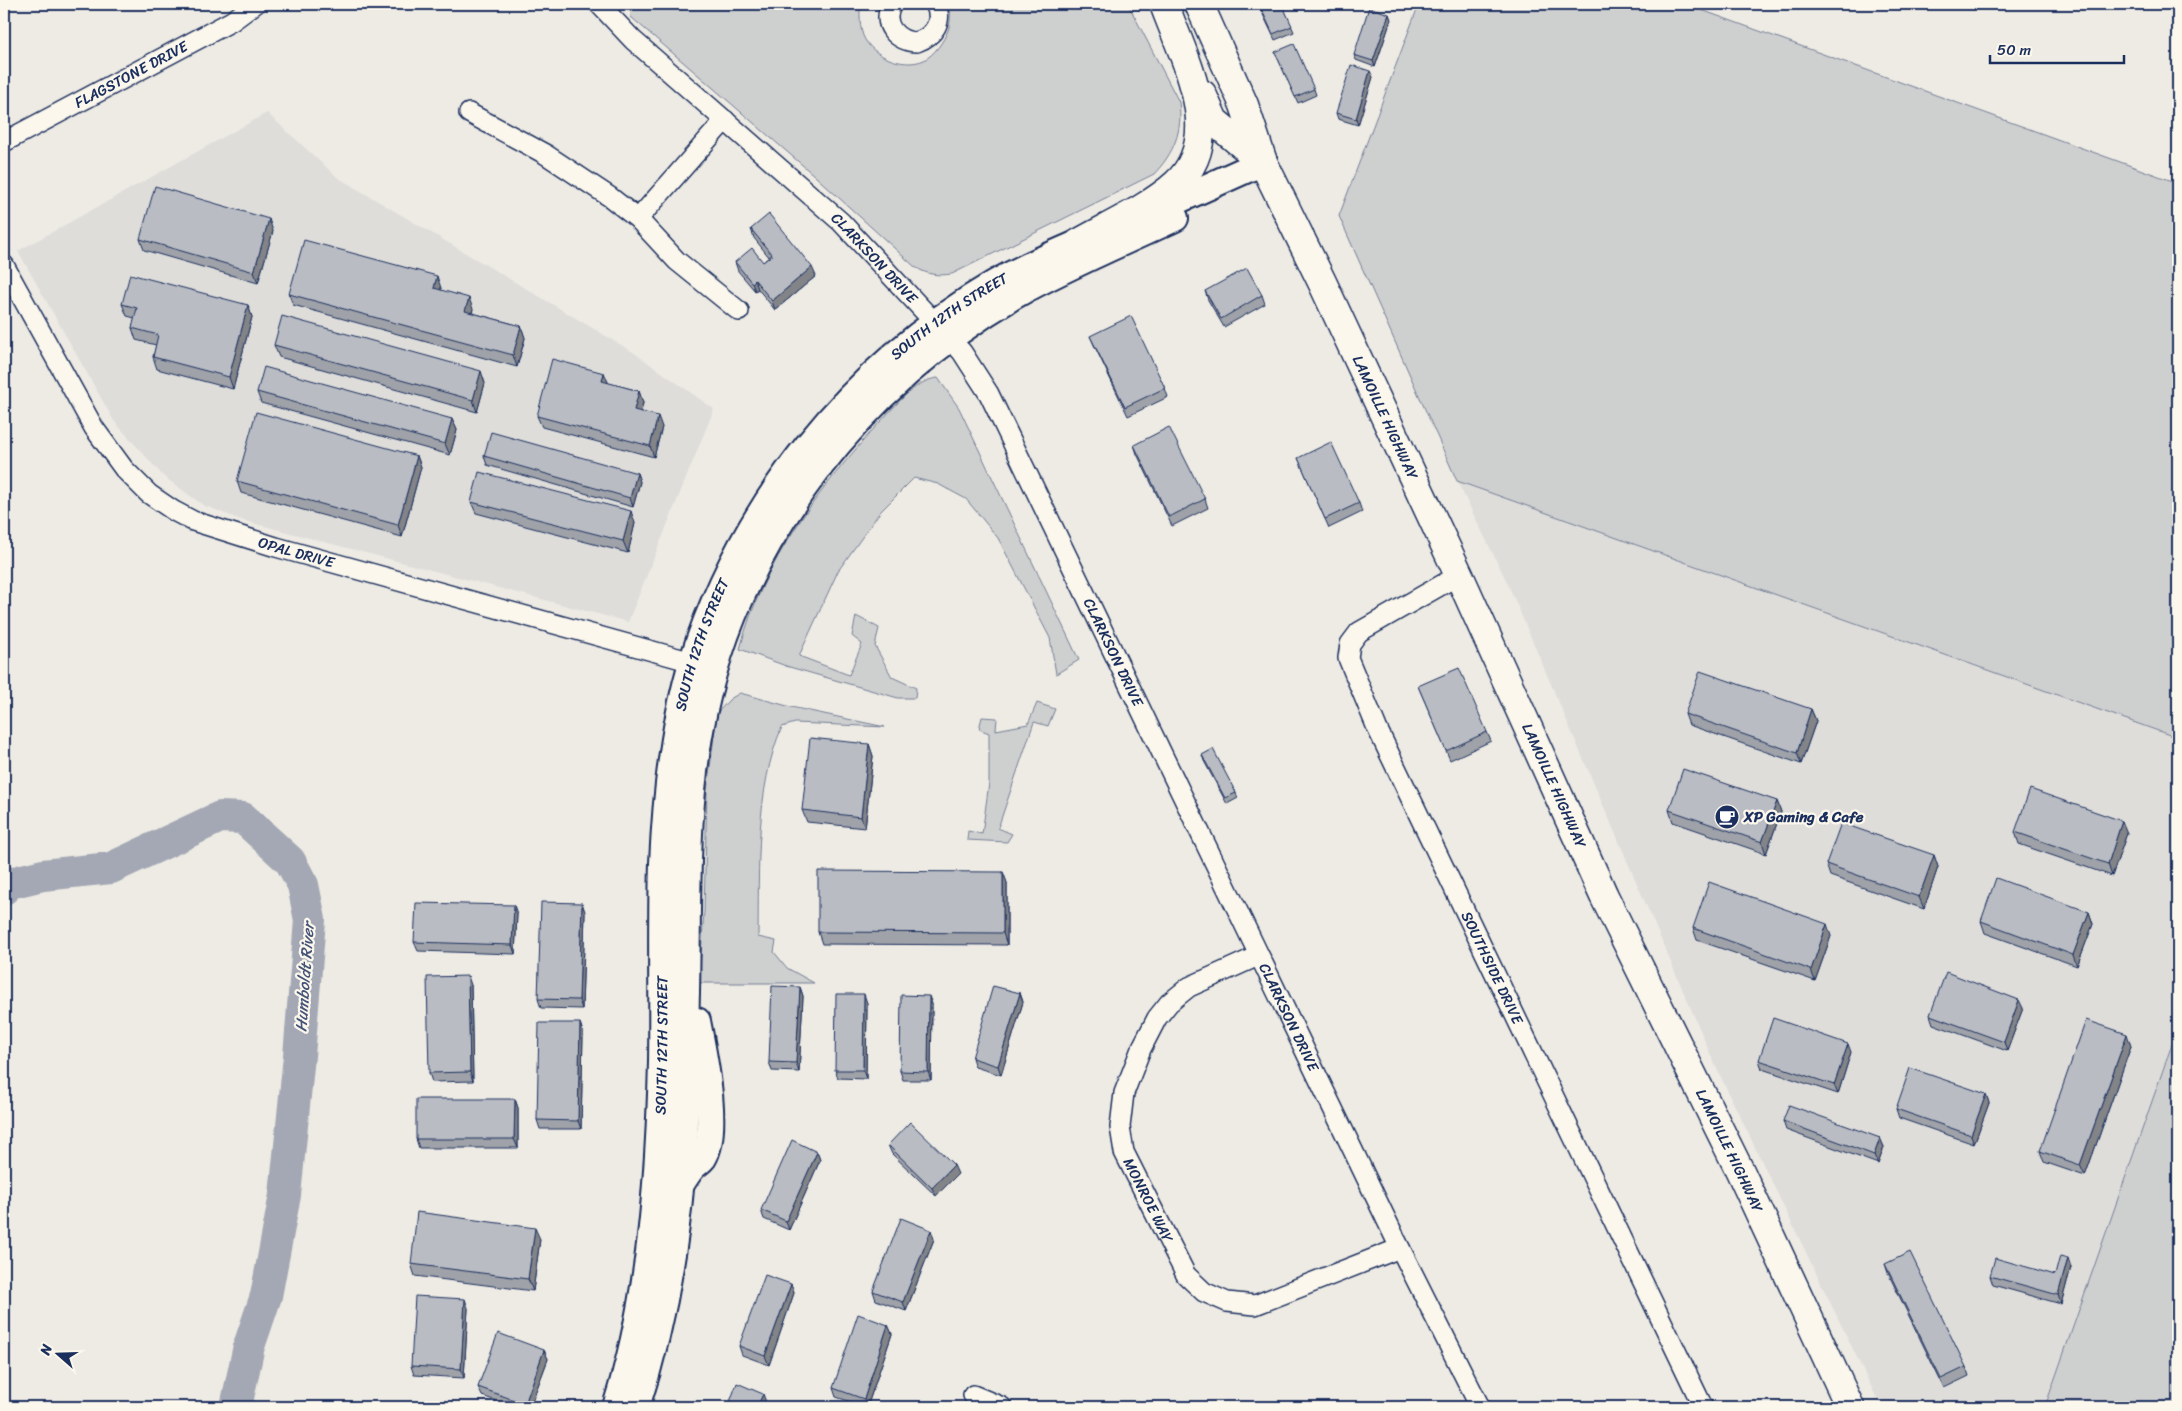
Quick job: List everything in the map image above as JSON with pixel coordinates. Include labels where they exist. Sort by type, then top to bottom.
[{"type":"main road","name":"LAMOILLE HIGHWAY","points":[[1164,4],[1214,121],[1266,168]]},
{"type":"main road","points":[[1079,243],[1176,184],[1190,168],[1198,151],[1201,130],[1196,95],[1164,4]]},
{"type":"main road","name":"LAMOILLE HIGHWAY","points":[[1199,4],[1244,105],[1266,168],[1322,282],[1459,575],[1604,896],[1740,1171],[1850,1407]]},
{"type":"main road","name":"SOUTH 12TH STREET","points":[[616,1407],[636,1337],[643,1300],[655,1195],[662,1065],[663,866],[666,819],[675,746],[703,665],[735,612],[754,572],[786,514],[812,475],[832,449],[942,331],[1001,280],[1026,266],[1266,168]]},
{"type":"main road","name":"SOUTH 12TH STREET","points":[[942,331],[1266,168]]},
{"type":"main road","name":"SOUTH 12TH STREET","points":[[636,1407],[658,1328],[670,1264],[679,1188],[686,1074],[690,804],[704,711],[703,665]]},
{"type":"street","name":"FLAGSTONE DRIVE","points":[[4,142],[232,21],[255,4]]},
{"type":"street","name":"CLARKSON DRIVE","points":[[599,4],[633,40],[841,222],[964,355],[989,394],[1258,956],[1400,1248],[1480,1407]]},
{"type":"street","points":[[892,4],[888,17],[894,33],[900,39],[917,42],[932,34],[937,26],[939,18],[935,4]]},
{"type":"street","points":[[469,113],[545,154],[610,197],[638,220],[677,261],[739,311]]},
{"type":"street","points":[[638,220],[725,120]]},
{"type":"street","name":"OPAL DRIVE","points":[[4,265],[94,428],[124,469],[149,494],[174,511],[193,520],[268,545],[703,665]]},
{"type":"street","name":"SOUTHSIDE DRIVE","points":[[1459,575],[1359,632],[1350,644],[1348,658],[1376,728],[1703,1407]]},
{"type":"street","name":"MONROE WAY","points":[[1258,956],[1189,986],[1169,1003],[1157,1018],[1142,1048],[1124,1093],[1120,1127],[1124,1152],[1186,1275],[1204,1292],[1227,1302],[1255,1305],[1400,1248]]},
{"type":"street","points":[[973,1396],[1002,1407]]},
{"type":"shaded area","points":[[632,4],[860,4],[860,20],[863,35],[868,44],[886,58],[909,63],[928,58],[941,43],[949,27],[951,4],[1128,4],[1179,102],[1180,123],[1176,141],[1167,158],[1154,174],[952,274],[937,275],[924,272],[915,267],[815,176],[631,17]]},
{"type":"shaded area","points":[[1419,4],[1685,4],[2178,183],[2178,738],[1457,481],[1339,216]]},
{"type":"shaded area","points":[[267,113],[337,177],[633,352],[714,409],[628,622],[241,520],[203,505],[163,476],[114,421],[18,251]]},
{"type":"shaded area","points":[[938,378],[959,408],[1079,660],[1056,674],[1050,638],[998,538],[966,499],[938,484],[914,478],[880,512],[838,571],[799,656],[849,675],[862,644],[852,636],[856,616],[879,628],[875,646],[892,677],[916,688],[915,698],[898,698],[786,666],[740,649],[750,617],[778,556],[815,500],[835,473],[898,402],[921,384]]},
{"type":"shaded area","points":[[1457,481],[2178,738],[2178,1027],[2045,1407],[1881,1407],[1716,1067],[1507,582]]},
{"type":"shaded area","points":[[740,693],[791,707],[885,727],[795,723],[782,727],[773,751],[767,776],[760,830],[758,937],[776,941],[774,952],[787,968],[814,983],[699,983],[704,911],[707,791],[717,713],[730,699]]},
{"type":"shaded area","points":[[1037,703],[1055,709],[1048,726],[1034,722],[998,828],[1012,834],[1007,842],[967,840],[968,831],[982,834],[989,783],[989,733],[979,729],[982,717],[997,718],[996,730],[1028,724]]},
{"type":"shaded area","points":[[2178,1027],[2178,1407],[2045,1407]]},
{"type":"building","points":[[1259,4],[1282,4],[1292,26],[1273,34]]},
{"type":"building","points":[[1369,7],[1389,14],[1373,61],[1354,55]]},
{"type":"building","points":[[1294,44],[1314,89],[1295,97],[1275,52]]},
{"type":"building","points":[[1351,65],[1370,71],[1356,119],[1336,113]]},
{"type":"building","points":[[155,186],[269,219],[254,272],[140,239]]},
{"type":"building","points":[[769,214],[812,267],[772,301],[755,280],[752,283],[735,262],[752,248],[763,262],[772,255],[751,229]]},
{"type":"building","points":[[304,240],[437,276],[434,288],[469,298],[465,311],[521,326],[513,355],[289,294]]},
{"type":"building","points":[[1247,268],[1262,295],[1221,319],[1205,291]]},
{"type":"building","points":[[130,274],[248,305],[229,377],[153,357],[158,335],[132,328],[137,308],[122,304]]},
{"type":"building","points":[[282,316],[481,371],[473,400],[274,345]]},
{"type":"building","points":[[1131,316],[1165,388],[1125,407],[1090,336]]},
{"type":"building","points":[[552,359],[604,373],[602,381],[639,391],[634,410],[658,416],[650,446],[537,416]]},
{"type":"building","points":[[264,367],[452,419],[445,444],[257,392]]},
{"type":"building","points":[[256,412],[417,456],[398,525],[237,481]]},
{"type":"building","points":[[1169,427],[1205,499],[1169,517],[1134,445]]},
{"type":"building","points":[[491,432],[637,473],[630,498],[484,456]]},
{"type":"building","points":[[1331,442],[1359,503],[1325,519],[1298,458]]},
{"type":"building","points":[[479,472],[631,511],[623,541],[471,502]]},
{"type":"building","points":[[1459,668],[1487,732],[1446,751],[1418,686]]},
{"type":"building","points":[[1700,671],[1811,709],[1797,753],[1685,714]]},
{"type":"building","points":[[810,738],[869,744],[861,817],[802,810]]},
{"type":"building","points":[[1213,749],[1236,793],[1225,798],[1202,755]]},
{"type":"building","name":"XP Gaming & Cafe","points":[[1683,769],[1777,801],[1762,842],[1669,810]]},
{"type":"building","points":[[2030,789],[2122,821],[2108,864],[2015,832]]},
{"type":"building","points":[[1841,823],[1934,855],[1919,897],[1826,864]]},
{"type":"building","points":[[818,871],[1003,872],[1003,933],[818,932]]},
{"type":"building","points":[[1996,878],[2089,912],[2073,955],[1981,921]]},
{"type":"building","points":[[1709,882],[1827,924],[1811,970],[1693,928]]},
{"type":"building","points":[[541,902],[582,903],[579,1000],[538,999]]},
{"type":"building","points":[[416,903],[514,905],[512,945],[414,942]]},
{"type":"building","points":[[1946,972],[2019,1000],[2004,1042],[1930,1015]]},
{"type":"building","points":[[468,976],[470,1072],[429,1073],[427,977]]},
{"type":"building","points":[[772,986],[800,987],[796,1063],[769,1062]]},
{"type":"building","points":[[993,986],[1020,993],[998,1066],[972,1058]]},
{"type":"building","points":[[836,994],[864,994],[863,1070],[835,1070]]},
{"type":"building","points":[[901,995],[929,996],[928,1072],[900,1071]]},
{"type":"building","points":[[1773,1018],[1848,1044],[1834,1085],[1759,1060]]},
{"type":"building","points":[[2086,1020],[2127,1034],[2080,1165],[2040,1151]]},
{"type":"building","points":[[539,1023],[580,1023],[578,1121],[537,1120]]},
{"type":"building","points":[[1910,1068],[1986,1094],[1971,1135],[1896,1109]]},
{"type":"building","points":[[416,1099],[515,1099],[514,1139],[416,1139]]},
{"type":"building","points":[[1789,1105],[1880,1138],[1874,1155],[1783,1121]]},
{"type":"building","points":[[910,1122],[954,1165],[932,1188],[888,1145]]},
{"type":"building","points":[[792,1140],[817,1152],[786,1221],[761,1210]]},
{"type":"building","points":[[417,1212],[535,1228],[528,1279],[411,1264]]},
{"type":"building","points":[[901,1218],[931,1230],[903,1302],[873,1291]]},
{"type":"building","points":[[1910,1252],[1966,1367],[1941,1379],[1885,1264]]},
{"type":"building","points":[[2060,1256],[2068,1258],[2058,1295],[1990,1276],[1995,1258],[2055,1275]]},
{"type":"building","points":[[765,1275],[791,1284],[765,1356],[739,1346]]},
{"type":"building","points":[[415,1296],[465,1299],[461,1369],[411,1366]]},
{"type":"building","points":[[858,1314],[888,1325],[864,1399],[833,1388]]},
{"type":"building","points":[[498,1333],[544,1350],[525,1404],[478,1387]]},
{"type":"building","points":[[737,1383],[763,1394],[757,1407],[728,1407]]},
{"type":"waterway","name":"Humboldt River","points":[[4,889],[10,883],[43,875],[111,868],[220,817],[243,818],[290,861],[303,885],[310,920],[285,1195],[266,1296],[249,1346],[236,1407]]},
{"type":"place","name":"XP Gaming & Cafe","points":[[1727,817]]}]
